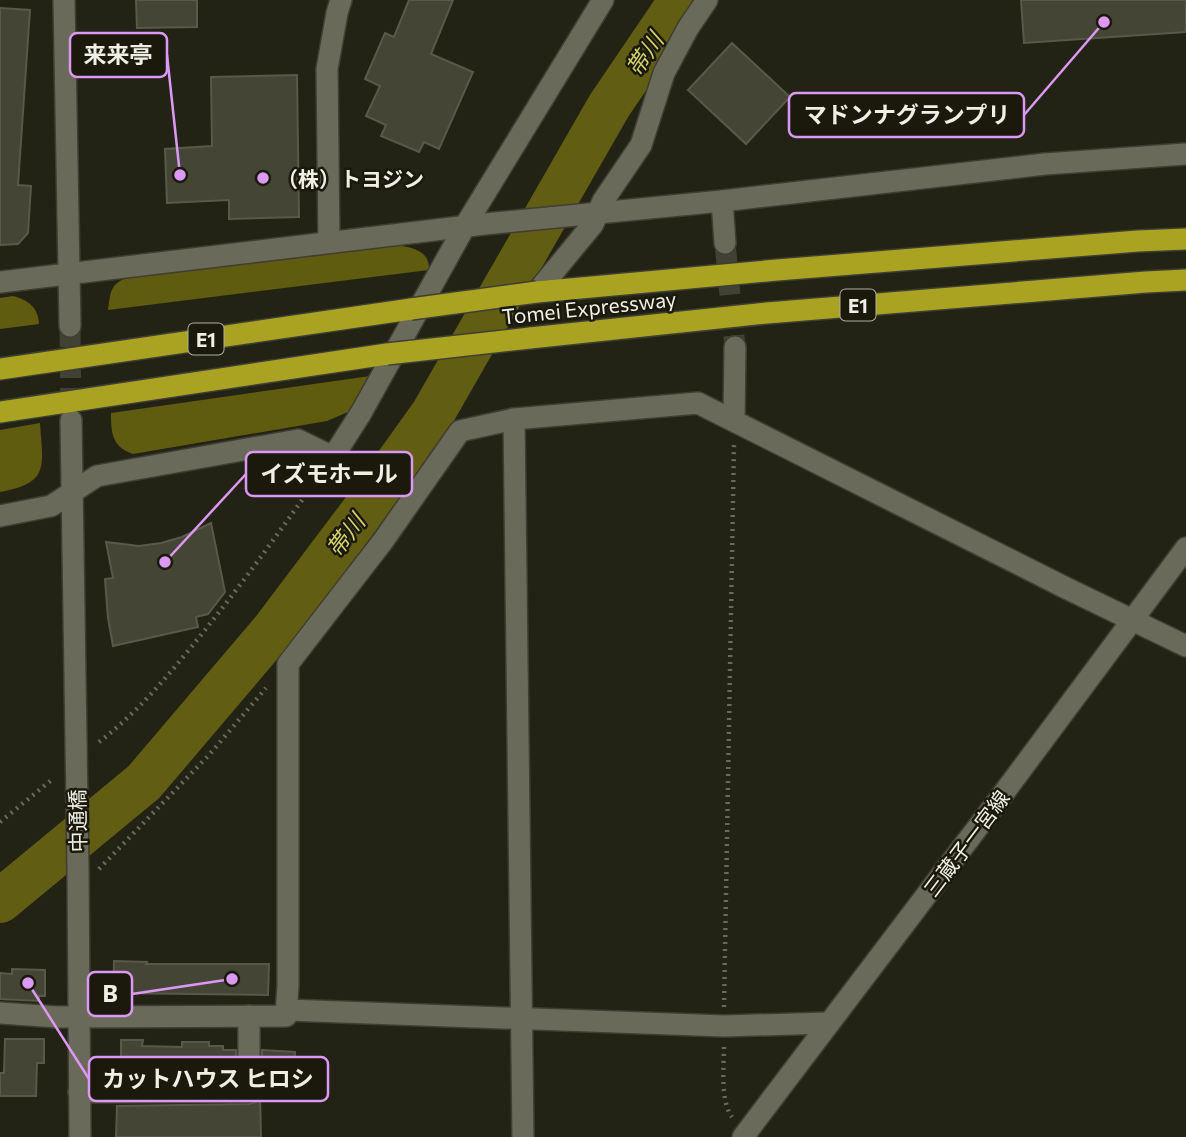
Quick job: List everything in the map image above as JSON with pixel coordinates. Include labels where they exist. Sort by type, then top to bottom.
[{"type":"highway","name":"Tomei Expressway","points":[[0,369],[537,292],[791,269],[1186,239]]},
{"type":"highway","name":"Tomei Expressway","points":[[0,412],[387,354],[530,338],[767,313],[1186,280]]},
{"type":"street","points":[[64,0],[70,326]]},
{"type":"street","points":[[330,242],[327,69],[341,0]]},
{"type":"street","points":[[0,516],[51,506],[97,475],[298,440],[333,457],[475,225],[603,0]]},
{"type":"street","points":[[537,292],[593,224],[592,213],[641,145],[664,73],[688,28],[707,0]]},
{"type":"street","points":[[0,282],[475,225],[722,201],[1045,164],[1186,154]]},
{"type":"street","points":[[722,201],[725,243]]},
{"type":"street","points":[[734,421],[735,347]]},
{"type":"street","points":[[0,1013],[57,1017],[286,1016],[288,664],[383,541],[460,431],[514,419],[698,403],[1186,646]]},
{"type":"street","name":"中通橋","points":[[71,419],[80,1137]]},
{"type":"street","points":[[514,419],[523,1137]]},
{"type":"street","name":"三蔵子一宮線","points":[[744,1136],[1186,548]]},
{"type":"street","points":[[287,1010],[724,1026],[828,1024]]},
{"type":"street","points":[[79,1092],[249,1091],[249,1016]]},
{"type":"path","points":[[734,421],[724,1095],[728,1112],[744,1136]]},
{"type":"path","points":[[0,822],[77,767],[150,696],[244,582],[333,457]]},
{"type":"path","points":[[78,891],[209,755],[288,664]]},
{"type":"shaded area","points":[[394,245],[423,254],[429,270],[108,310],[113,288],[130,276]]},
{"type":"shaded area","points":[[13,296],[31,305],[37,313],[39,324],[0,329],[0,298]]},
{"type":"shaded area","points":[[370,376],[348,412],[327,421],[133,454],[117,443],[112,433],[111,413]]},
{"type":"shaded area","points":[[40,423],[40,471],[28,484],[0,492],[0,430]]},
{"type":"building","points":[[136,0],[197,0],[197,27],[137,28]]},
{"type":"building","points":[[409,0],[453,0],[431,54],[473,72],[439,149],[424,142],[419,152],[381,136],[386,125],[366,116],[380,86],[365,79],[385,33],[394,37]]},
{"type":"building","points":[[1021,0],[1186,0],[1186,32],[1024,43]]},
{"type":"building","points":[[0,8],[30,10],[18,185],[31,186],[28,233],[18,244],[0,245]]},
{"type":"building","points":[[732,43],[790,97],[746,144],[688,90]]},
{"type":"building","name":"（株）トヨジン","points":[[297,75],[299,217],[229,219],[229,200],[167,203],[165,149],[212,146],[211,77]]},
{"type":"building","points":[[211,523],[225,592],[208,614],[196,617],[198,627],[113,646],[105,579],[113,578],[106,542],[139,546],[161,543],[182,537]]},
{"type":"building","points":[[114,961],[147,962],[146,964],[269,964],[268,995],[113,993]]},
{"type":"building","points":[[12,969],[45,970],[45,996],[39,996],[39,1001],[0,999],[0,973],[12,974]]},
{"type":"building","points":[[5,1039],[44,1039],[44,1063],[37,1063],[36,1096],[0,1096]]},
{"type":"building","points":[[121,1040],[143,1040],[142,1046],[182,1047],[182,1042],[209,1042],[209,1046],[236,1050],[236,1078],[121,1079]]},
{"type":"building","points":[[262,1050],[295,1052],[294,1080],[262,1079]]},
{"type":"building","points":[[260,1097],[261,1137],[116,1137],[117,1106],[249,1104]]},
{"type":"waterway","name":"帯川","points":[[0,901],[144,782],[274,629],[433,413],[609,106],[681,0]]},
{"type":"tunnel","points":[[725,243],[735,347]]},
{"type":"tunnel","points":[[70,326],[71,419]]},
{"type":"place","name":"マドンナグランプリ","points":[[1104,22]]},
{"type":"place","name":"来来亭","points":[[180,175]]},
{"type":"place","name":"（株）トヨジン","points":[[263,178]]},
{"type":"place","name":"イズモホール","points":[[165,562]]},
{"type":"place","name":"B","points":[[232,979]]},
{"type":"place","name":"カットハウス ヒロシ","points":[[28,983]]}]
